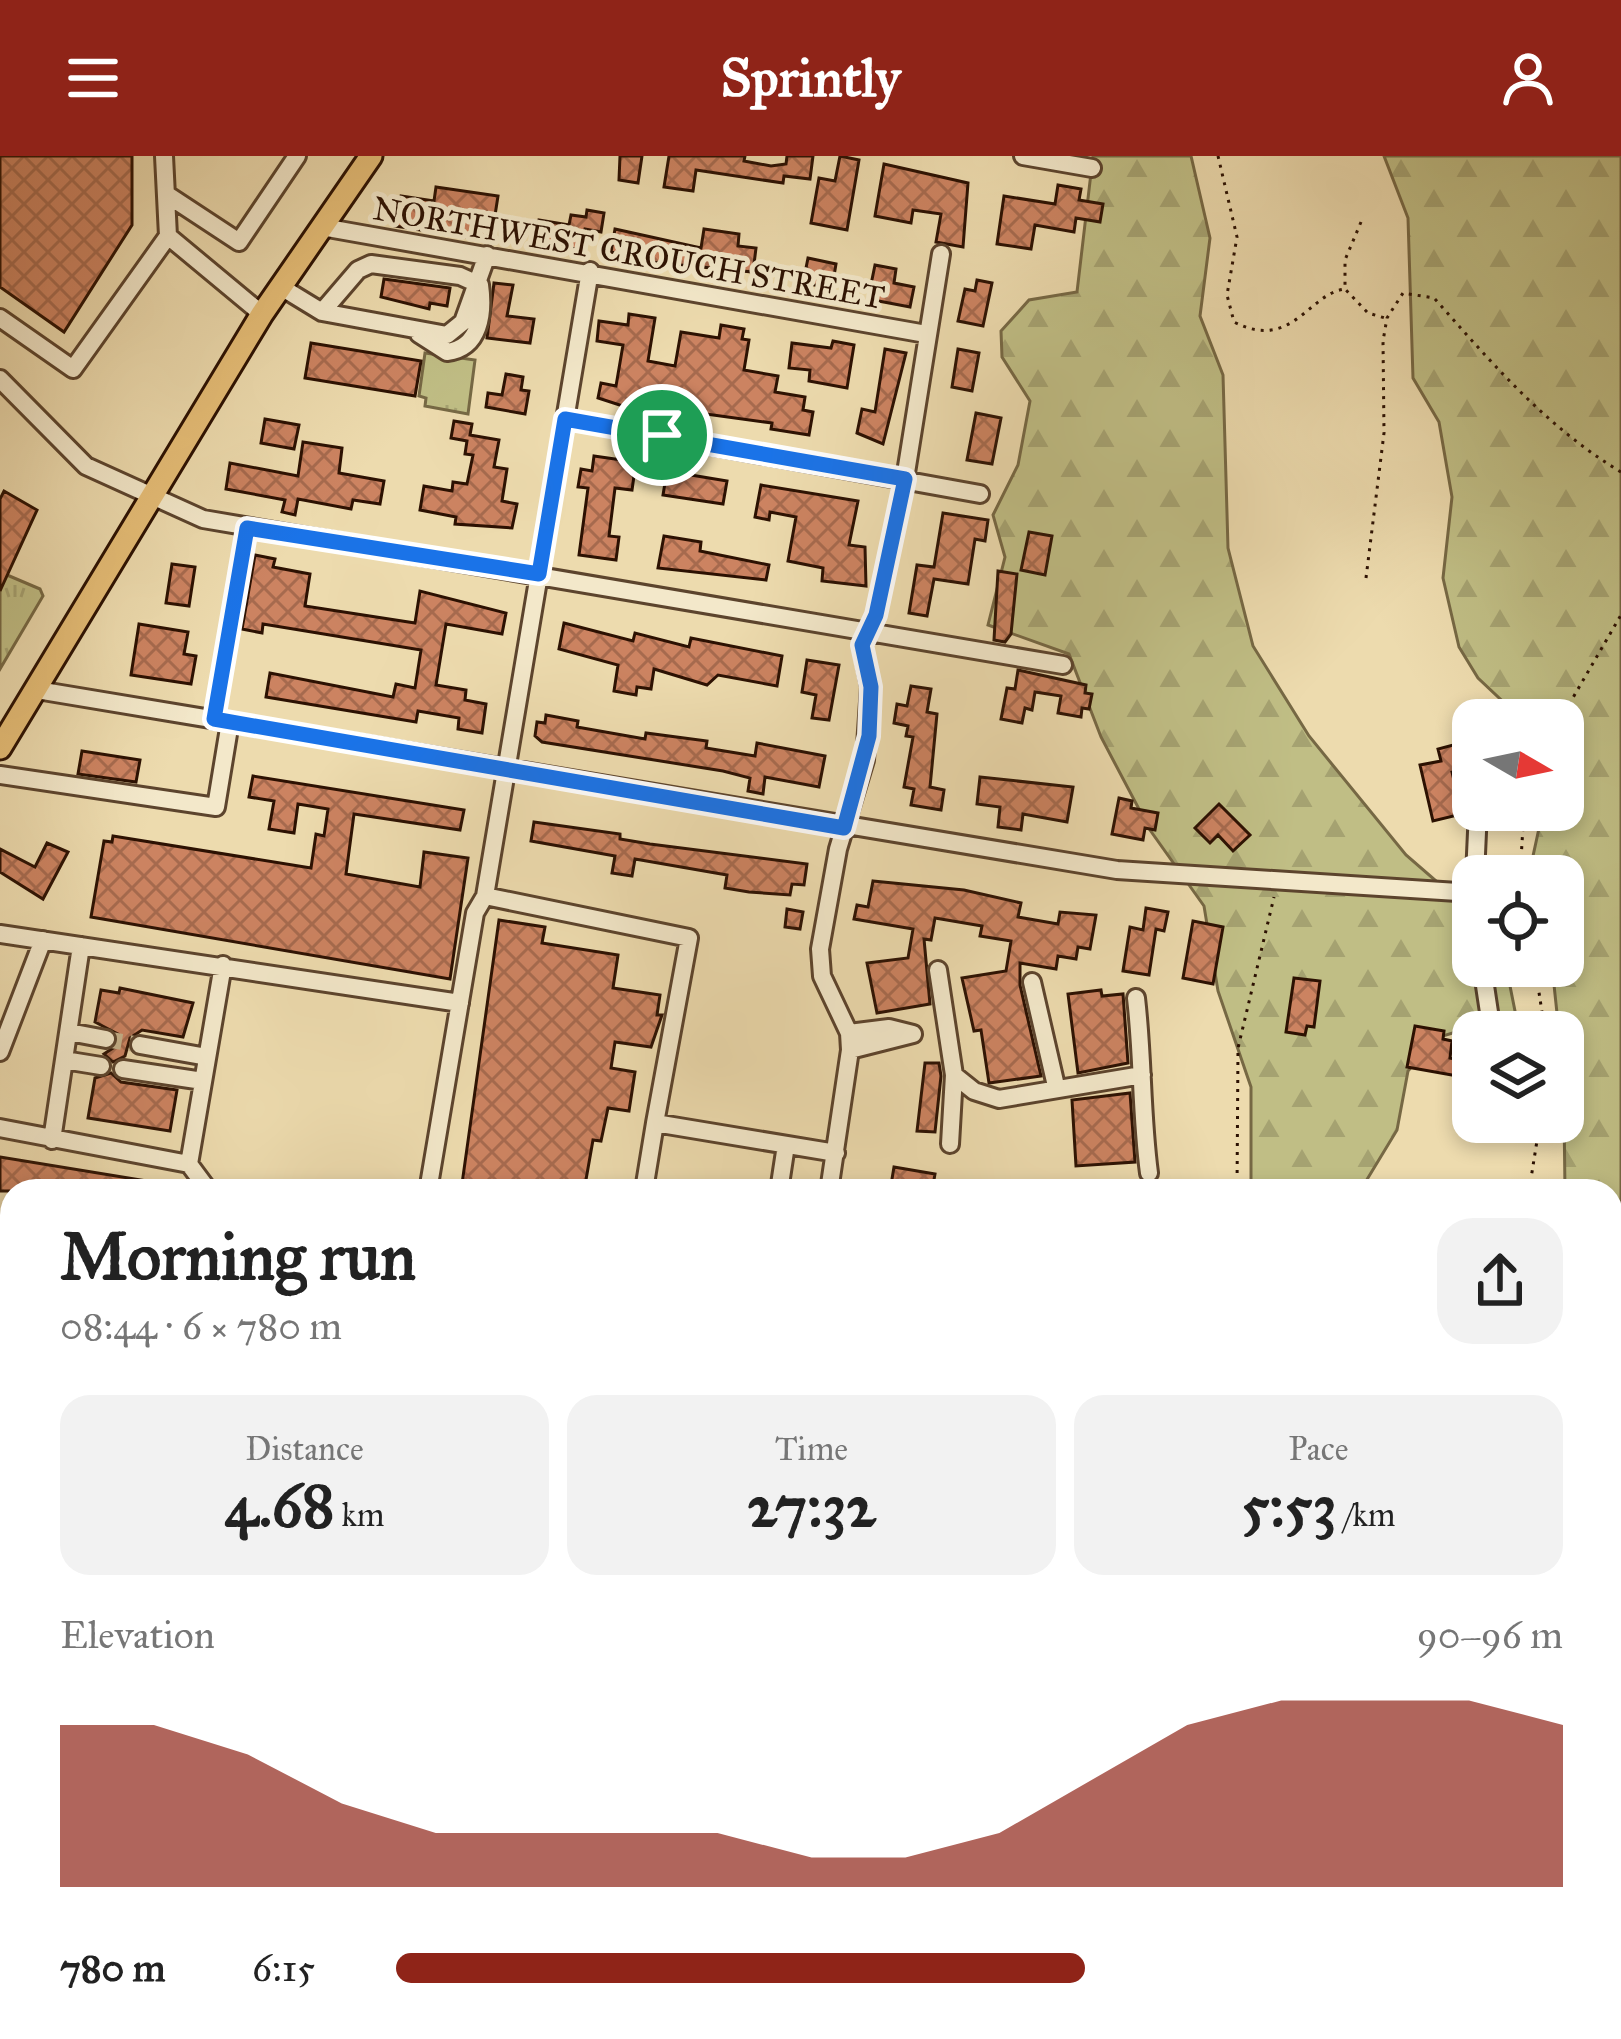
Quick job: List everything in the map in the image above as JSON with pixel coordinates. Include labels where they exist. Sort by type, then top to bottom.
[{"type":"main road","points":[[0,748],[262,314],[371,156]]},
{"type":"street","points":[[0,318],[73,369],[168,236],[164,156]]},
{"type":"street","points":[[166,194],[239,242],[297,156]]},
{"type":"street","points":[[1023,156],[1092,168]]},
{"type":"street","name":"NORTHWEST CROUCH STREET","points":[[322,227],[926,334]]},
{"type":"street","points":[[168,236],[262,314]]},
{"type":"street","points":[[831,1179],[850,1042],[820,962],[844,828],[869,736],[871,687],[862,645],[905,479],[941,254]]},
{"type":"street","points":[[281,287],[322,312],[419,334],[447,352],[467,346],[477,332],[487,255]]},
{"type":"street","points":[[322,312],[358,270],[371,264],[435,271],[480,285]]},
{"type":"street","points":[[430,1179],[475,913],[485,896],[590,271]]},
{"type":"street","points":[[0,379],[86,466],[203,519],[1063,665]]},
{"type":"street","points":[[565,419],[980,494]]},
{"type":"street","points":[[0,775],[216,807],[222,720],[247,528]]},
{"type":"street","points":[[37,690],[1117,870],[1452,891]]},
{"type":"street","points":[[485,896],[689,938],[646,1179]]},
{"type":"street","points":[[0,934],[460,1003]]},
{"type":"street","points":[[0,1052],[43,940]]},
{"type":"street","points":[[52,1140],[81,946]]},
{"type":"street","points":[[188,1164],[223,965]]},
{"type":"street","points":[[938,970],[954,1076],[950,1144]]},
{"type":"street","points":[[1032,982],[1056,1087]]},
{"type":"street","points":[[1136,998],[1142,1076],[1138,1096],[1149,1173]]},
{"type":"street","points":[[68,1032],[106,1039]]},
{"type":"street","points":[[850,1042],[932,1033],[949,1040]]},
{"type":"street","points":[[140,1045],[207,1057]]},
{"type":"street","points":[[64,1060],[101,1066]]},
{"type":"street","points":[[123,1069],[203,1081]]},
{"type":"street","points":[[954,1076],[999,1100],[1142,1076]]},
{"type":"street","points":[[655,1123],[836,1153]]},
{"type":"street","points":[[0,1128],[188,1164],[200,1179]]},
{"type":"street","points":[[781,1179],[786,1145]]},
{"type":"path","points":[[1218,156],[1237,237],[1227,295],[1234,322],[1253,329],[1282,326],[1301,320],[1333,291],[1345,289]]},
{"type":"path","points":[[1361,222],[1346,260],[1345,289],[1368,313],[1387,318]]},
{"type":"path","points":[[1366,578],[1384,433],[1387,318],[1402,293],[1434,298],[1528,400],[1576,443],[1621,472]]},
{"type":"path","points":[[1572,699],[1621,615]]},
{"type":"path","points":[[1238,1179],[1238,1048],[1277,880]]},
{"type":"path","points":[[1531,1179],[1537,1143]]},
{"type":"green space","points":[[1093,156],[1191,156],[1210,238],[1200,316],[1223,375],[1228,548],[1253,646],[1309,736],[1406,855],[1452,895],[1452,987],[1510,987],[1515,1011],[1452,1011],[1452,1033],[1436,1038],[1408,1071],[1397,1130],[1367,1179],[1251,1179],[1251,1087],[1218,991],[1204,906],[1150,830],[1101,737],[1069,654],[988,625],[1005,557],[993,515],[1018,465],[1030,401],[1002,357],[1001,331],[1029,300],[1077,292]]},
{"type":"green space","points":[[1384,156],[1621,156],[1621,1179],[1565,1179],[1564,1143],[1584,1143],[1584,1011],[1557,1011],[1554,987],[1584,987],[1584,855],[1533,855],[1538,831],[1584,831],[1584,699],[1500,699],[1478,678],[1459,647],[1443,578],[1452,497],[1439,422],[1413,378],[1408,218]]},
{"type":"green space","points":[[425,353],[475,360],[468,414],[425,406],[426,398],[419,396]]},
{"type":"green space","points":[[0,572],[40,589],[43,596],[0,669]]},
{"type":"building","points":[[0,156],[132,156],[132,225],[64,332],[0,287]]},
{"type":"building","points":[[620,156],[642,156],[638,183],[619,180]]},
{"type":"building","points":[[669,156],[745,156],[744,161],[771,166],[786,164],[787,156],[813,156],[810,179],[784,176],[783,183],[696,170],[693,191],[664,187]]},
{"type":"building","points":[[840,156],[859,160],[847,230],[811,223],[819,178],[835,181]]},
{"type":"building","points":[[884,164],[968,183],[963,247],[936,242],[941,214],[913,210],[911,223],[875,216]]},
{"type":"building","points":[[1058,185],[1081,189],[1079,200],[1103,204],[1100,222],[1076,218],[1074,232],[1035,225],[1031,249],[997,244],[1004,196],[1055,204]]},
{"type":"building","points":[[436,187],[498,196],[491,241],[395,226],[401,196],[434,201]]},
{"type":"building","points":[[587,210],[604,213],[601,232],[585,229],[581,250],[536,242],[539,220],[569,225],[571,215],[586,217]]},
{"type":"building","points":[[615,229],[701,248],[704,229],[739,234],[738,246],[756,248],[753,272],[619,259],[620,254],[611,252]]},
{"type":"building","points":[[808,258],[836,264],[832,288],[803,283]]},
{"type":"building","points":[[875,265],[896,269],[894,283],[914,287],[910,307],[868,299]]},
{"type":"building","points":[[384,279],[450,288],[447,306],[430,303],[429,309],[381,297]]},
{"type":"building","points":[[977,280],[992,283],[983,326],[958,321],[965,289],[975,291]]},
{"type":"building","points":[[494,283],[513,285],[507,316],[534,319],[530,343],[487,338]]},
{"type":"building","points":[[629,314],[655,318],[648,361],[675,366],[681,332],[719,338],[721,325],[744,329],[742,339],[749,340],[744,370],[778,376],[775,392],[805,397],[803,410],[813,412],[809,435],[771,429],[772,423],[633,404],[632,409],[598,398],[601,383],[616,386],[623,345],[597,341],[599,321],[628,325]]},
{"type":"building","points":[[833,341],[854,345],[847,388],[809,381],[810,370],[789,368],[792,343],[831,348]]},
{"type":"building","points":[[311,343],[421,361],[415,396],[305,378]]},
{"type":"building","points":[[885,349],[906,353],[883,444],[857,433],[862,409],[875,412]]},
{"type":"building","points":[[958,349],[979,353],[972,391],[952,387]]},
{"type":"building","points":[[506,374],[523,377],[521,390],[529,391],[525,414],[486,407],[488,393],[502,395]]},
{"type":"building","points":[[976,413],[1001,418],[992,464],[967,460]]},
{"type":"building","points":[[265,419],[299,425],[294,449],[261,443]]},
{"type":"building","points":[[454,421],[472,424],[470,435],[499,440],[494,467],[507,469],[502,501],[517,504],[512,528],[455,524],[456,517],[420,510],[424,486],[452,491],[453,482],[467,484],[473,455],[465,454],[467,441],[451,438]]},
{"type":"building","points":[[303,442],[342,448],[339,473],[384,481],[380,504],[353,500],[351,509],[298,499],[295,515],[282,512],[285,500],[226,489],[230,463],[298,476]]},
{"type":"building","points":[[594,456],[636,462],[632,490],[615,488],[609,536],[619,537],[616,560],[579,555],[588,488],[578,487],[581,469],[592,471]]},
{"type":"building","points":[[667,471],[727,481],[723,504],[663,495]]},
{"type":"building","points":[[761,485],[858,501],[849,545],[865,547],[866,586],[822,581],[823,568],[788,561],[796,517],[770,512],[769,520],[755,517]]},
{"type":"building","points":[[4,491],[37,510],[0,591],[0,499]]},
{"type":"building","points":[[943,513],[988,520],[985,541],[975,539],[968,584],[934,579],[927,616],[909,613],[917,565],[934,567]]},
{"type":"building","points":[[1029,532],[1052,536],[1045,575],[1021,570]]},
{"type":"building","points":[[664,536],[701,542],[700,551],[769,565],[766,580],[658,568]]},
{"type":"building","points":[[255,555],[275,559],[273,567],[310,574],[305,606],[415,623],[420,591],[506,613],[502,634],[446,624],[436,685],[466,690],[465,700],[486,704],[482,733],[458,729],[459,718],[418,711],[416,722],[266,697],[270,673],[393,697],[396,684],[415,688],[421,650],[263,624],[262,633],[242,629]]},
{"type":"building","points":[[172,564],[195,567],[189,606],[166,603]]},
{"type":"building","points":[[998,571],[1017,574],[1011,634],[1005,642],[994,640]]},
{"type":"building","points":[[564,623],[633,641],[635,633],[689,647],[691,638],[782,656],[777,686],[718,675],[707,685],[654,669],[651,689],[637,687],[636,695],[614,691],[618,665],[559,649]]},
{"type":"building","points":[[139,624],[188,632],[184,654],[196,656],[191,684],[131,675]]},
{"type":"building","points":[[807,660],[839,665],[829,720],[812,718],[816,695],[802,692]]},
{"type":"building","points":[[1018,670],[1086,685],[1085,693],[1092,694],[1089,709],[1082,708],[1081,717],[1058,713],[1061,696],[1035,692],[1032,710],[1025,708],[1022,723],[1001,719],[1007,688],[1015,689]]},
{"type":"building","points":[[911,686],[931,689],[927,712],[937,714],[930,787],[944,790],[941,810],[911,805],[914,789],[904,787],[913,737],[906,736],[908,726],[894,723],[897,704],[907,706]]},
{"type":"building","points":[[546,715],[578,721],[577,727],[645,739],[646,733],[707,741],[706,748],[755,756],[757,743],[825,756],[819,787],[765,777],[763,794],[748,791],[750,778],[723,771],[542,742],[535,736],[537,722],[545,723]]},
{"type":"building","points":[[1452,745],[1452,816],[1433,821],[1420,765],[1441,761],[1438,749]]},
{"type":"building","points":[[82,751],[140,760],[136,782],[78,774]]},
{"type":"building","points":[[253,776],[464,810],[460,830],[354,814],[346,874],[420,887],[424,852],[468,858],[450,979],[91,917],[104,841],[112,842],[113,836],[311,868],[316,834],[324,836],[328,809],[298,804],[294,833],[269,829],[274,801],[249,797]]},
{"type":"building","points":[[980,777],[1073,787],[1067,822],[1023,814],[1021,830],[998,827],[1000,807],[977,804]]},
{"type":"building","points":[[1119,798],[1132,801],[1131,808],[1158,813],[1155,830],[1145,828],[1143,840],[1112,834]]},
{"type":"building","points":[[1219,804],[1250,835],[1233,851],[1218,835],[1210,843],[1195,828]]},
{"type":"building","points":[[534,822],[620,834],[620,839],[650,844],[807,864],[804,885],[792,884],[790,895],[749,892],[725,888],[727,875],[635,859],[632,876],[612,873],[615,856],[531,841]]},
{"type":"building","points":[[47,843],[68,852],[43,899],[0,872],[0,849],[35,867]]},
{"type":"building","points":[[873,881],[964,890],[1021,903],[1018,917],[1058,924],[1060,912],[1096,915],[1090,949],[1078,947],[1076,959],[1058,956],[1056,969],[1020,963],[1020,985],[1041,1076],[989,1083],[981,1030],[974,1031],[962,978],[1006,971],[1011,941],[980,936],[982,926],[935,918],[931,940],[924,939],[930,1004],[877,1013],[867,963],[908,958],[913,929],[854,919],[857,905],[868,907]]},
{"type":"building","points":[[1146,908],[1168,912],[1164,931],[1156,929],[1149,975],[1123,971],[1130,927],[1143,930]]},
{"type":"building","points":[[787,909],[803,912],[800,929],[785,927]]},
{"type":"building","points":[[499,920],[545,927],[542,943],[618,955],[613,988],[660,995],[657,1015],[662,1015],[651,1047],[615,1042],[611,1068],[635,1072],[629,1111],[608,1108],[601,1141],[593,1140],[586,1179],[463,1179]]},
{"type":"building","points":[[1193,921],[1223,927],[1213,984],[1183,978]]},
{"type":"building","points":[[1294,978],[1320,981],[1314,1027],[1307,1026],[1305,1035],[1286,1032]]},
{"type":"building","points":[[120,988],[193,1003],[183,1037],[142,1030],[130,1038],[125,1056],[113,1062],[104,1054],[116,1046],[118,1034],[95,1022],[101,990],[119,993]]},
{"type":"building","points":[[1101,990],[1102,996],[1123,994],[1128,1063],[1078,1073],[1068,994]]},
{"type":"building","points":[[1415,1026],[1444,1031],[1443,1039],[1452,1041],[1452,1075],[1407,1067]]},
{"type":"building","points":[[925,1063],[939,1063],[941,1076],[935,1132],[917,1131]]},
{"type":"building","points":[[111,1073],[121,1082],[177,1090],[170,1131],[88,1118],[95,1078]]},
{"type":"building","points":[[1130,1093],[1135,1162],[1076,1166],[1072,1100]]},
{"type":"building","points":[[0,1157],[135,1179],[0,1179]]},
{"type":"building","points":[[894,1167],[935,1174],[934,1179],[892,1179]]},
{"type":"tunnel","points":[[106,1039],[140,1045]]},
{"type":"route","points":[[565,419],[662,435],[905,479],[876,615],[862,645],[871,687],[869,736],[844,828],[214,719],[247,528],[539,574],[565,419]]}]
